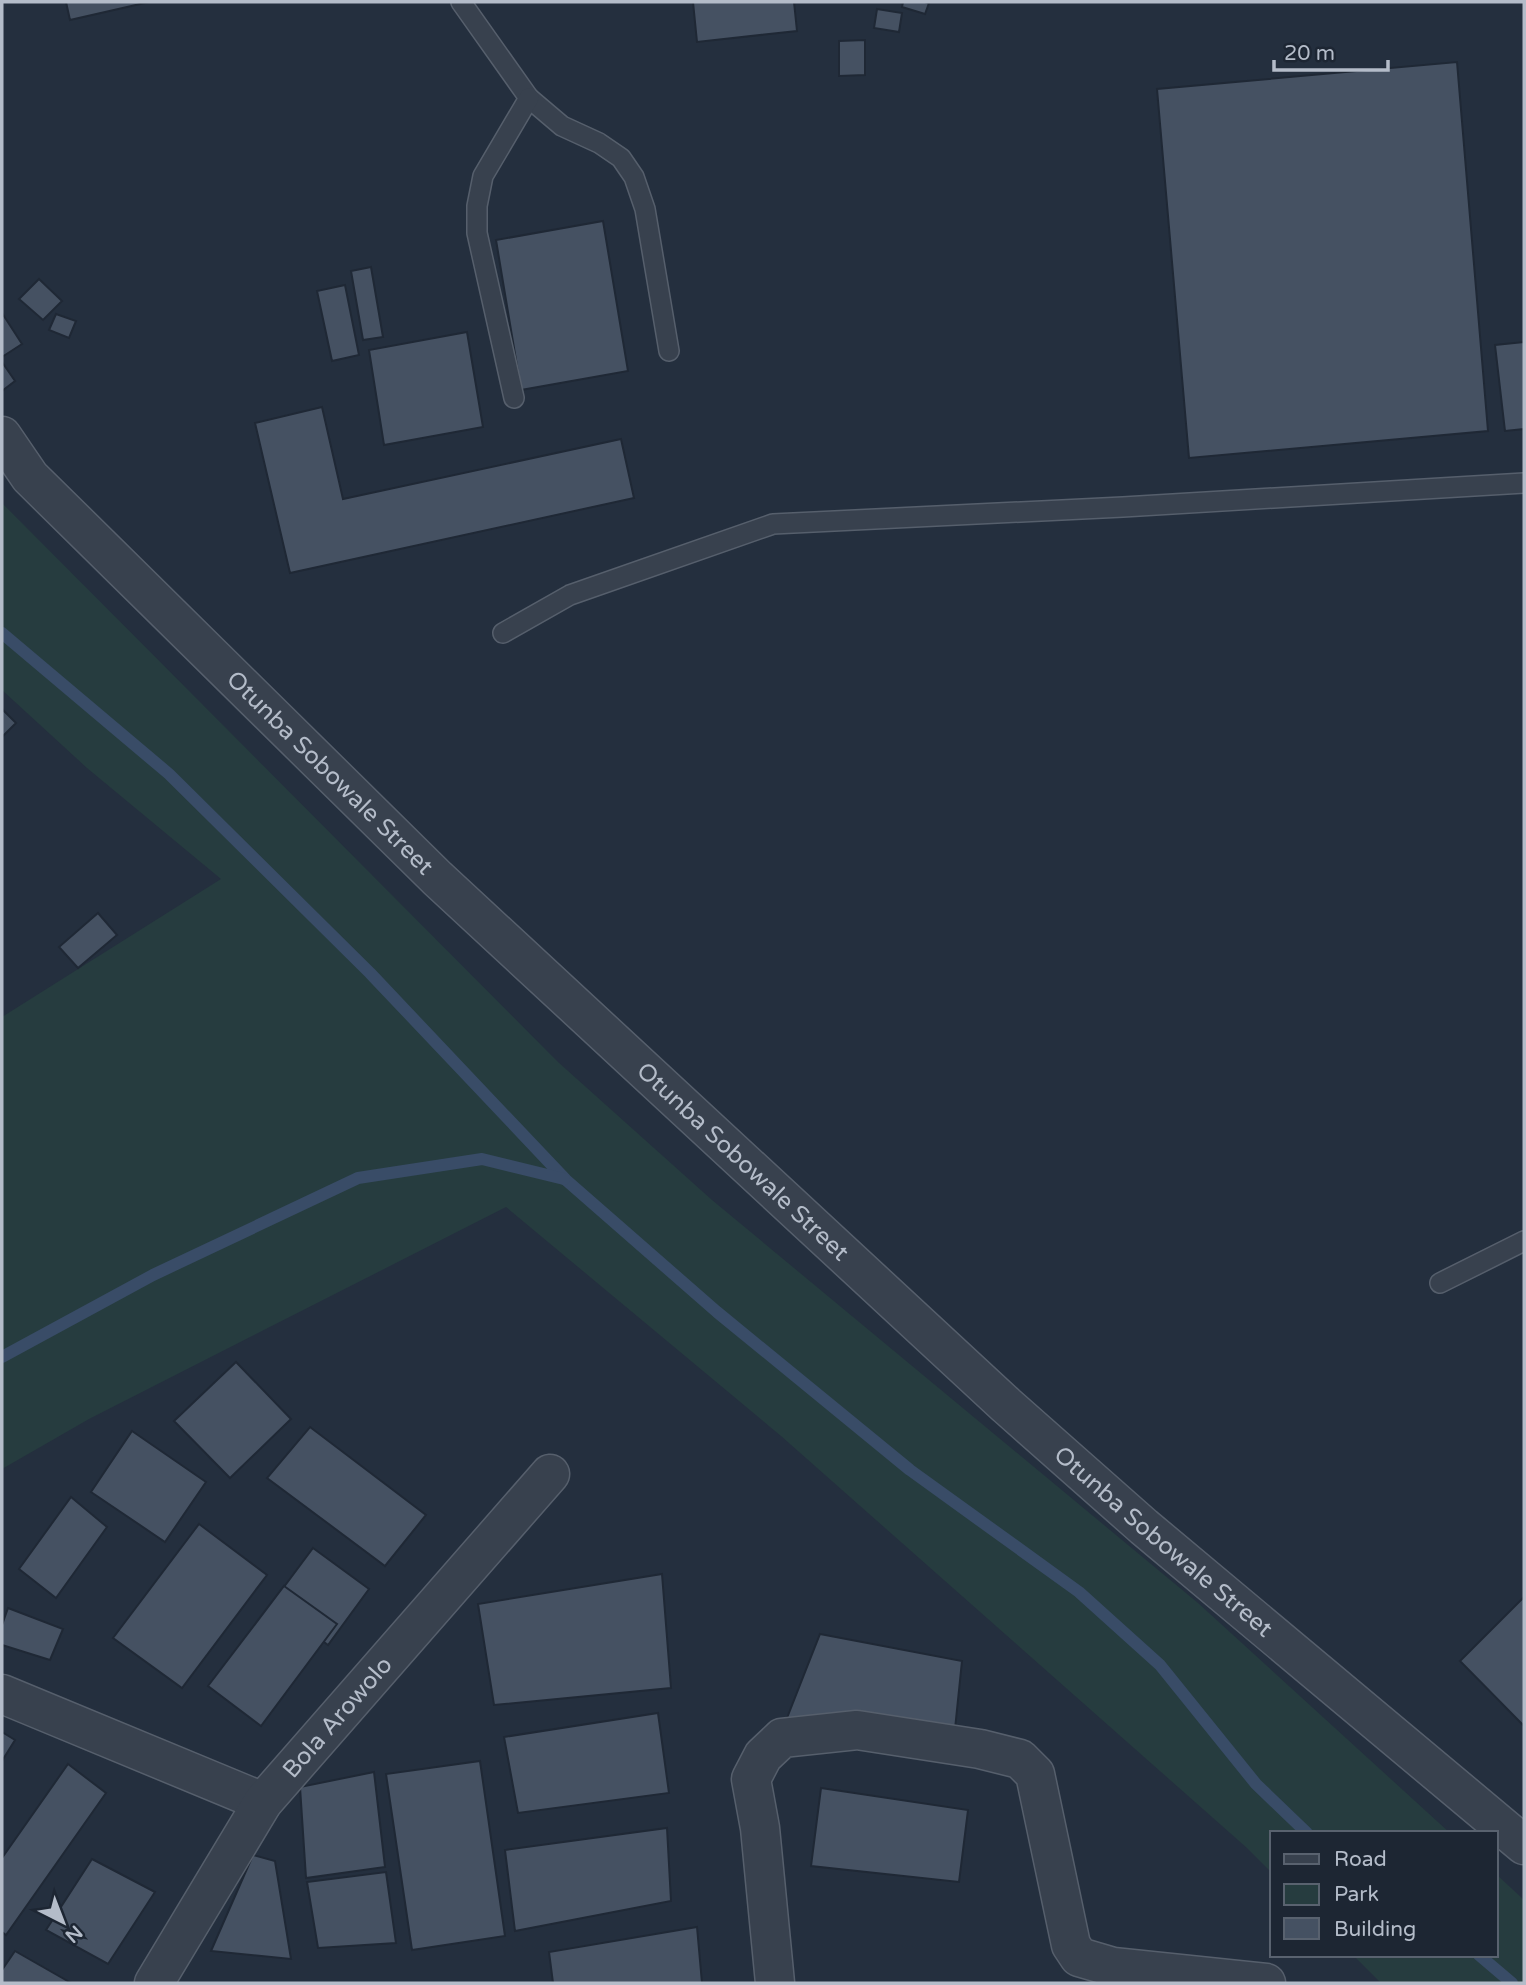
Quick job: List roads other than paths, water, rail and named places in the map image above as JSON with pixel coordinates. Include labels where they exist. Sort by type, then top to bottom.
[{"type":"street","name":"Otunba Sobowale Street","points":[[2,436],[30,477],[437,878],[955,1358],[1144,1527],[1524,1845]]},
{"type":"street","name":"Bola Arowolo","points":[[154,1983],[263,1802],[550,1474]]},
{"type":"street","points":[[2,1694],[263,1802]]},
{"type":"street","points":[[775,1983],[760,1828],[751,1779],[763,1756],[782,1738],[857,1730],[980,1749],[1020,1759],[1035,1774],[1071,1945],[1079,1957],[1113,1967],[1266,1983]]},
{"type":"lane","points":[[461,2],[528,97],[562,126],[599,143],[621,158],[634,177],[645,209],[669,351]]},
{"type":"lane","points":[[514,398],[477,233],[477,206],[483,176],[528,97]]},
{"type":"lane","points":[[503,633],[570,596],[773,524],[1524,483]]},
{"type":"lane","points":[[1440,1283],[1524,1241]]},
{"type":"waterway","points":[[2,633],[169,774],[370,973],[566,1180],[717,1312],[910,1470],[1079,1592],[1160,1665],[1256,1784],[1305,1831]]},
{"type":"waterway","points":[[2,1357],[153,1275],[358,1178],[482,1159],[564,1179]]},
{"type":"waterway","points":[[1481,1957],[1512,1983]]}]
